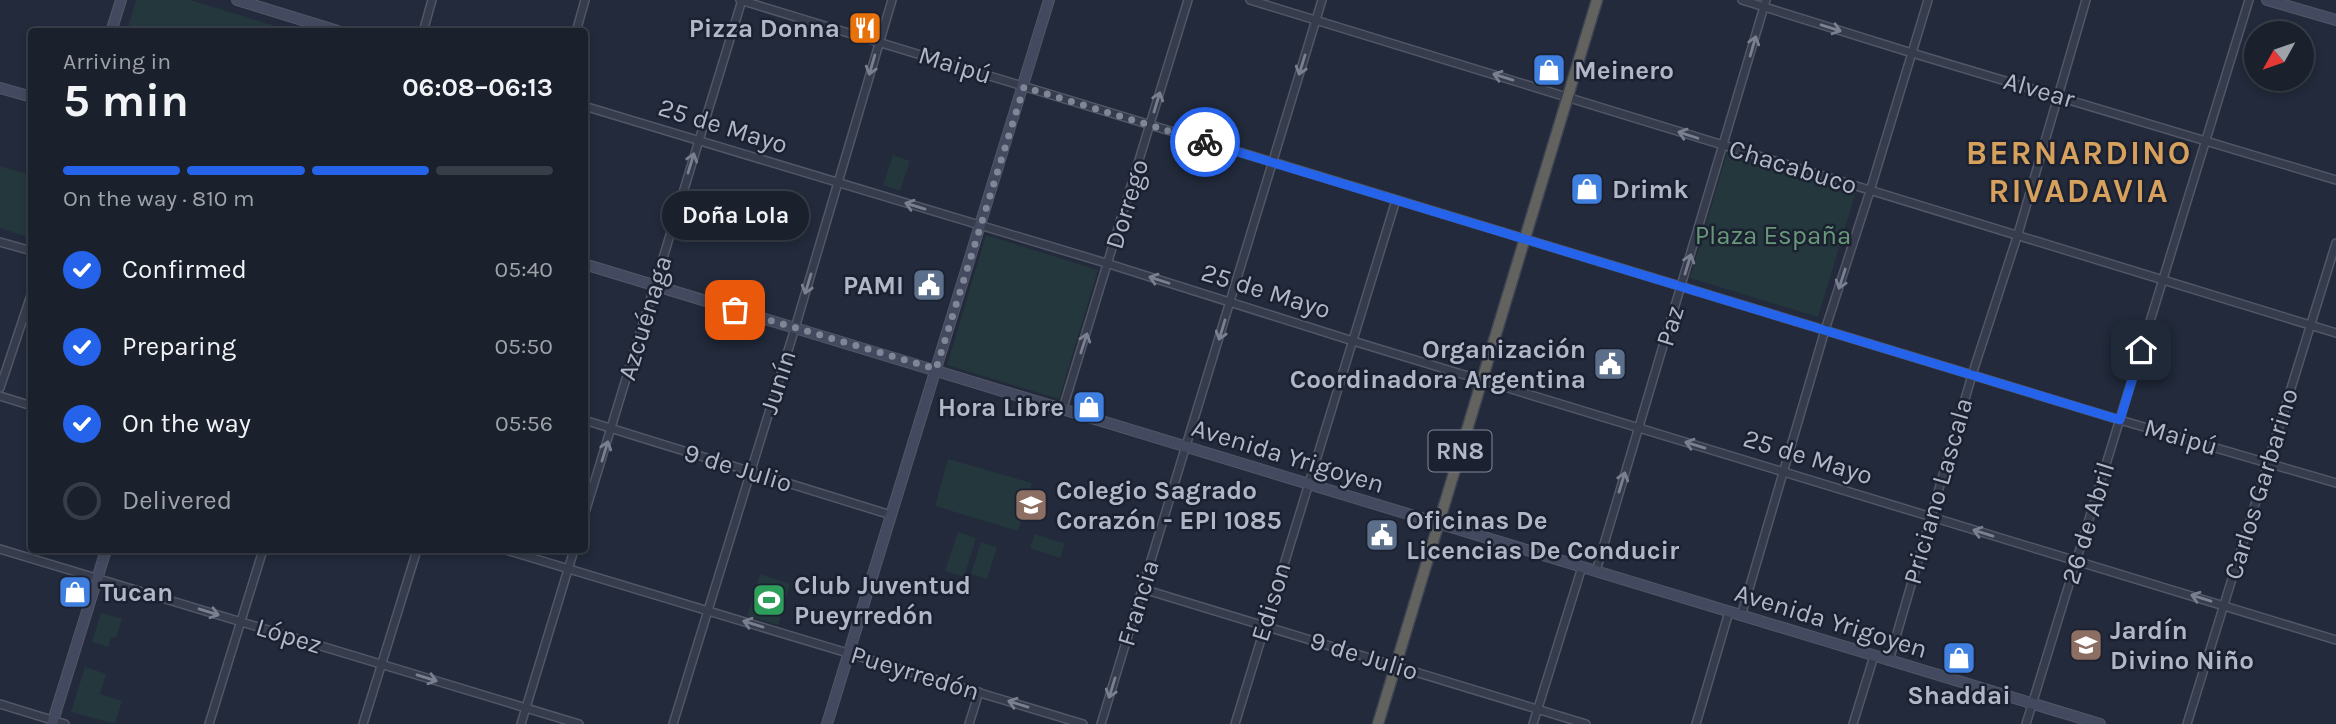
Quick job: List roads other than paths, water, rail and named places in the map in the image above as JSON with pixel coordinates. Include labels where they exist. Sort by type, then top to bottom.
[{"type":"highway","name":"RN8","points":[[1378,724],[1597,0]]},
{"type":"main road","points":[[112,28],[121,0]]},
{"type":"main road","points":[[237,0],[273,5],[331,28]]},
{"type":"main road","points":[[827,724],[1049,0]]},
{"type":"main road","points":[[2267,0],[2336,20]]},
{"type":"main road","points":[[0,88],[28,96]]},
{"type":"main road","name":"Avenida Yrigoyen","points":[[588,265],[2100,724]]},
{"type":"main road","points":[[52,722],[105,553]]},
{"type":"street","points":[[424,28],[432,0]]},
{"type":"street","points":[[577,28],[585,0]]},
{"type":"street","name":"Maipú","points":[[741,0],[2120,420],[2336,483]]},
{"type":"street","name":"Azcuénaga","points":[[588,504],[741,0]]},
{"type":"street","name":"Junín","points":[[673,724],[795,328],[892,0]]},
{"type":"street","name":"Dorrego","points":[[1063,408],[1188,0]]},
{"type":"street","name":"Chacabuco","points":[[1250,0],[1723,147],[2336,332]]},
{"type":"street","name":"Francia","points":[[1101,724],[1322,0]]},
{"type":"street","name":"Alvear","points":[[1742,0],[1765,3],[1912,53],[2336,180]]},
{"type":"street","points":[[1741,615],[1825,330],[1928,0]]},
{"type":"street","name":"Priciano Lascala","points":[[1889,661],[1972,375],[2018,234],[2086,0]]},
{"type":"street","name":"26 de Abril","points":[[2026,724],[2249,0]]},
{"type":"street","name":"Paz","points":[[1596,571],[1765,3]]},
{"type":"street","name":"25 de Mayo","points":[[588,107],[2336,640]]},
{"type":"street","name":"Edison","points":[[1235,724],[1396,200]]},
{"type":"street","points":[[0,242],[28,250]]},
{"type":"street","name":"Carlos Garbarino","points":[[2187,724],[2336,243]]},
{"type":"street","points":[[0,388],[28,304]]},
{"type":"street","points":[[0,396],[28,405]]},
{"type":"street","name":"9 de Julio","points":[[588,421],[891,515]]},
{"type":"street","name":"López","points":[[0,548],[579,724]]},
{"type":"street","points":[[209,724],[262,553]]},
{"type":"street","points":[[363,724],[416,553]]},
{"type":"street","name":"Pueyrredón","points":[[516,553],[1083,724]]},
{"type":"street","points":[[521,724],[573,553]]},
{"type":"street","points":[[1533,724],[1582,567]]},
{"type":"street","name":"9 de Julio","points":[[1143,589],[1586,724]]},
{"type":"street","points":[[1696,724],[1729,612]]},
{"type":"street","points":[[1853,724],[1874,656]]},
{"type":"street","points":[[969,724],[979,692]]},
{"type":"street","points":[[0,704],[65,724]]},
{"type":"place","name":"Pizza Donna","points":[[865,28]]},
{"type":"place","name":"Meinero","points":[[1549,70]]},
{"type":"place","name":"Drimk","points":[[1587,189]]},
{"type":"place","name":"PAMI","points":[[929,285]]},
{"type":"place","name":"Doña Lola","points":[[735,310]]},
{"type":"place","name":"Organización Coordinadora Argentina","points":[[1610,364]]},
{"type":"place","name":"Hora Libre","points":[[1089,407]]},
{"type":"place","name":"Colegio Sagrado Corazón - EPI 1085","points":[[1031,505]]},
{"type":"place","name":"Oficinas De Licencias De Conducir","points":[[1382,535]]},
{"type":"place","name":"Tucan","points":[[75,592]]},
{"type":"place","name":"Club Juventud Pueyrredón","points":[[769,600]]},
{"type":"place","name":"Jardín Divino Niño","points":[[2086,645]]},
{"type":"place","name":"Shaddai","points":[[1959,658]]},
{"type":"district","name":"BERNARDINO RIVADAVIA","points":[[2079,172]]},
{"type":"park label","name":"Plaza España","points":[[1773,235]]}]
